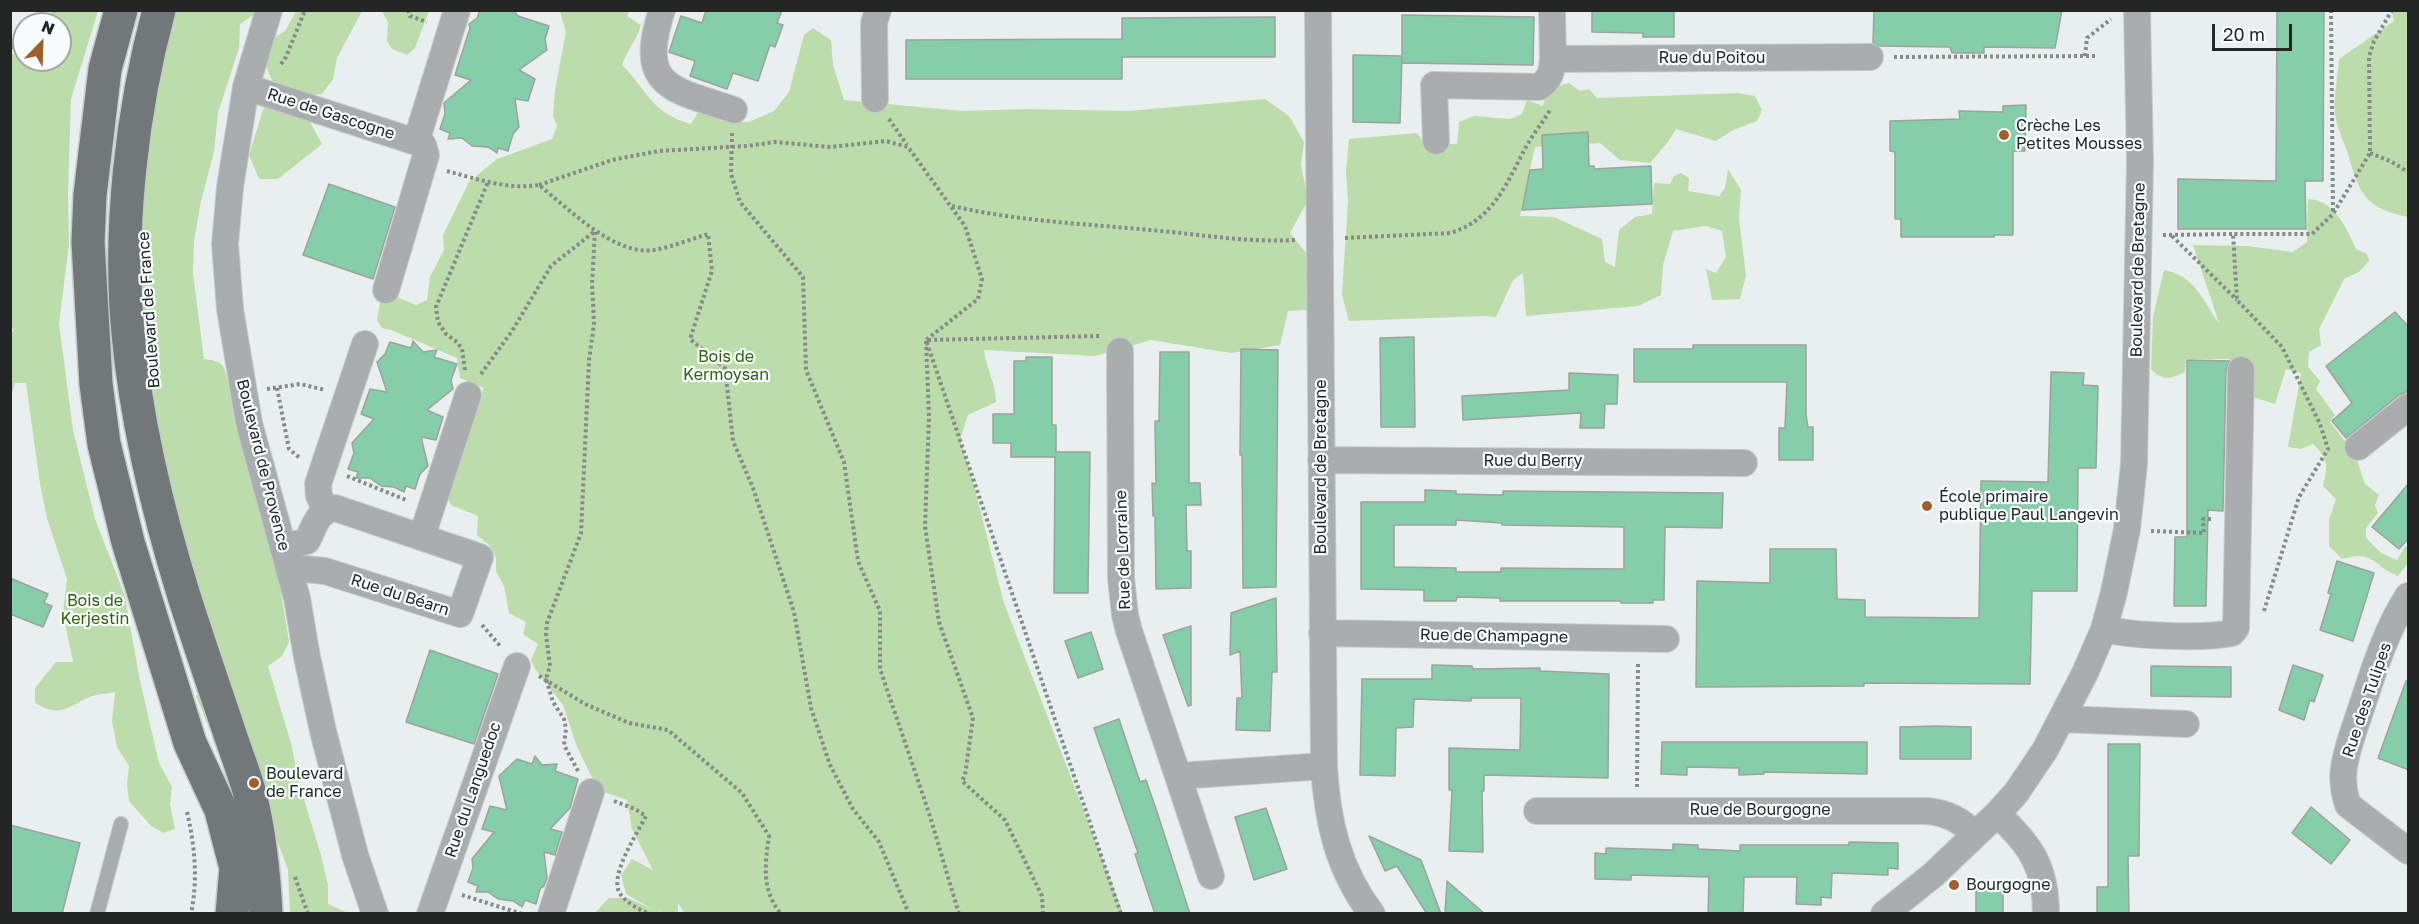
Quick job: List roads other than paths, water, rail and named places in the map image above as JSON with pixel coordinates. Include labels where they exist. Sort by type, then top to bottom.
[{"type":"main road","points":[[121,10],[105,69],[90,195],[88,242],[96,384],[105,444],[129,542],[190,743],[221,810],[236,868],[232,914]]},
{"type":"main road","name":"Boulevard de France","points":[[159,10],[130,156],[127,207],[128,330],[135,391],[164,526],[249,793],[260,842],[266,914]]},
{"type":"street","name":"Boulevard de Provence","points":[[269,10],[246,87],[228,201],[226,263],[232,328],[246,406],[290,573],[323,730],[355,855],[375,914]]},
{"type":"street","name":"Rue de Gascogne","points":[[386,290],[456,10]]},
{"type":"street","points":[[662,10],[655,32],[652,53],[666,83],[684,94],[734,110]]},
{"type":"street","points":[[875,99],[874,23],[878,10]]},
{"type":"street","name":"Boulevard de Bretagne","points":[[1318,10],[1324,766],[1329,816],[1338,852],[1359,897],[1372,914]]},
{"type":"street","points":[[1436,141],[1434,85],[1539,87],[1545,83],[1552,72],[1552,10]]},
{"type":"street","name":"Boulevard de Bretagne","points":[[1884,914],[1910,895],[1997,814],[2029,775],[2062,719],[2104,629],[2114,592],[2127,529],[2134,464],[2140,161],[2125,14]]},
{"type":"street","name":"Rue du Poitou","points":[[1553,59],[1870,57]]},
{"type":"street","name":"Rue de Gascogne","points":[[246,87],[420,153]]},
{"type":"street","points":[[283,548],[307,541],[317,518],[326,510],[319,496],[318,484],[365,344]]},
{"type":"street","name":"Rue de Lorraine","points":[[1120,351],[1121,578],[1125,615],[1211,876]]},
{"type":"street","points":[[2104,629],[2202,636],[2232,633],[2238,623],[2241,370]]},
{"type":"street","points":[[422,536],[468,395]]},
{"type":"street","points":[[2358,447],[2409,407]]},
{"type":"street","name":"Rue du Berry","points":[[1321,460],[1744,463]]},
{"type":"street","name":"Rue du Béarn","points":[[290,573],[304,569],[324,571],[460,615],[480,557],[343,508],[326,510]]},
{"type":"street","name":"Rue des Tulipes","points":[[2409,596],[2397,617],[2370,681],[2347,753],[2344,779],[2348,805],[2409,851]]},
{"type":"street","name":"Rue de Champagne","points":[[1322,633],[1666,639]]},
{"type":"street","name":"Rue du Languedoc","points":[[430,914],[516,666]]},
{"type":"street","points":[[2062,719],[2186,724]]},
{"type":"street","points":[[1178,776],[1324,766]]},
{"type":"street","points":[[551,914],[591,792]]},
{"type":"street","name":"Rue de Bourgogne","points":[[1537,811],[1927,811],[1943,813],[1956,818],[1975,834]]},
{"type":"street","points":[[1997,814],[2017,832],[2038,863],[2045,888],[2046,914]]},
{"type":"lane","points":[[97,914],[121,824]]},
{"type":"place","name":"Crèche Les Petites Mousses","points":[[2004,135]]},
{"type":"place","name":"École primaire publique Paul Langevin","points":[[1927,506]]},
{"type":"place","name":"Boulevard de France","points":[[254,783]]},
{"type":"place","name":"Bourgogne","points":[[1954,885]]},
{"type":"park label","name":"Bois de Kermoysan","points":[[726,366]]},
{"type":"park label","name":"Bois de Kerjestin","points":[[95,610]]}]
